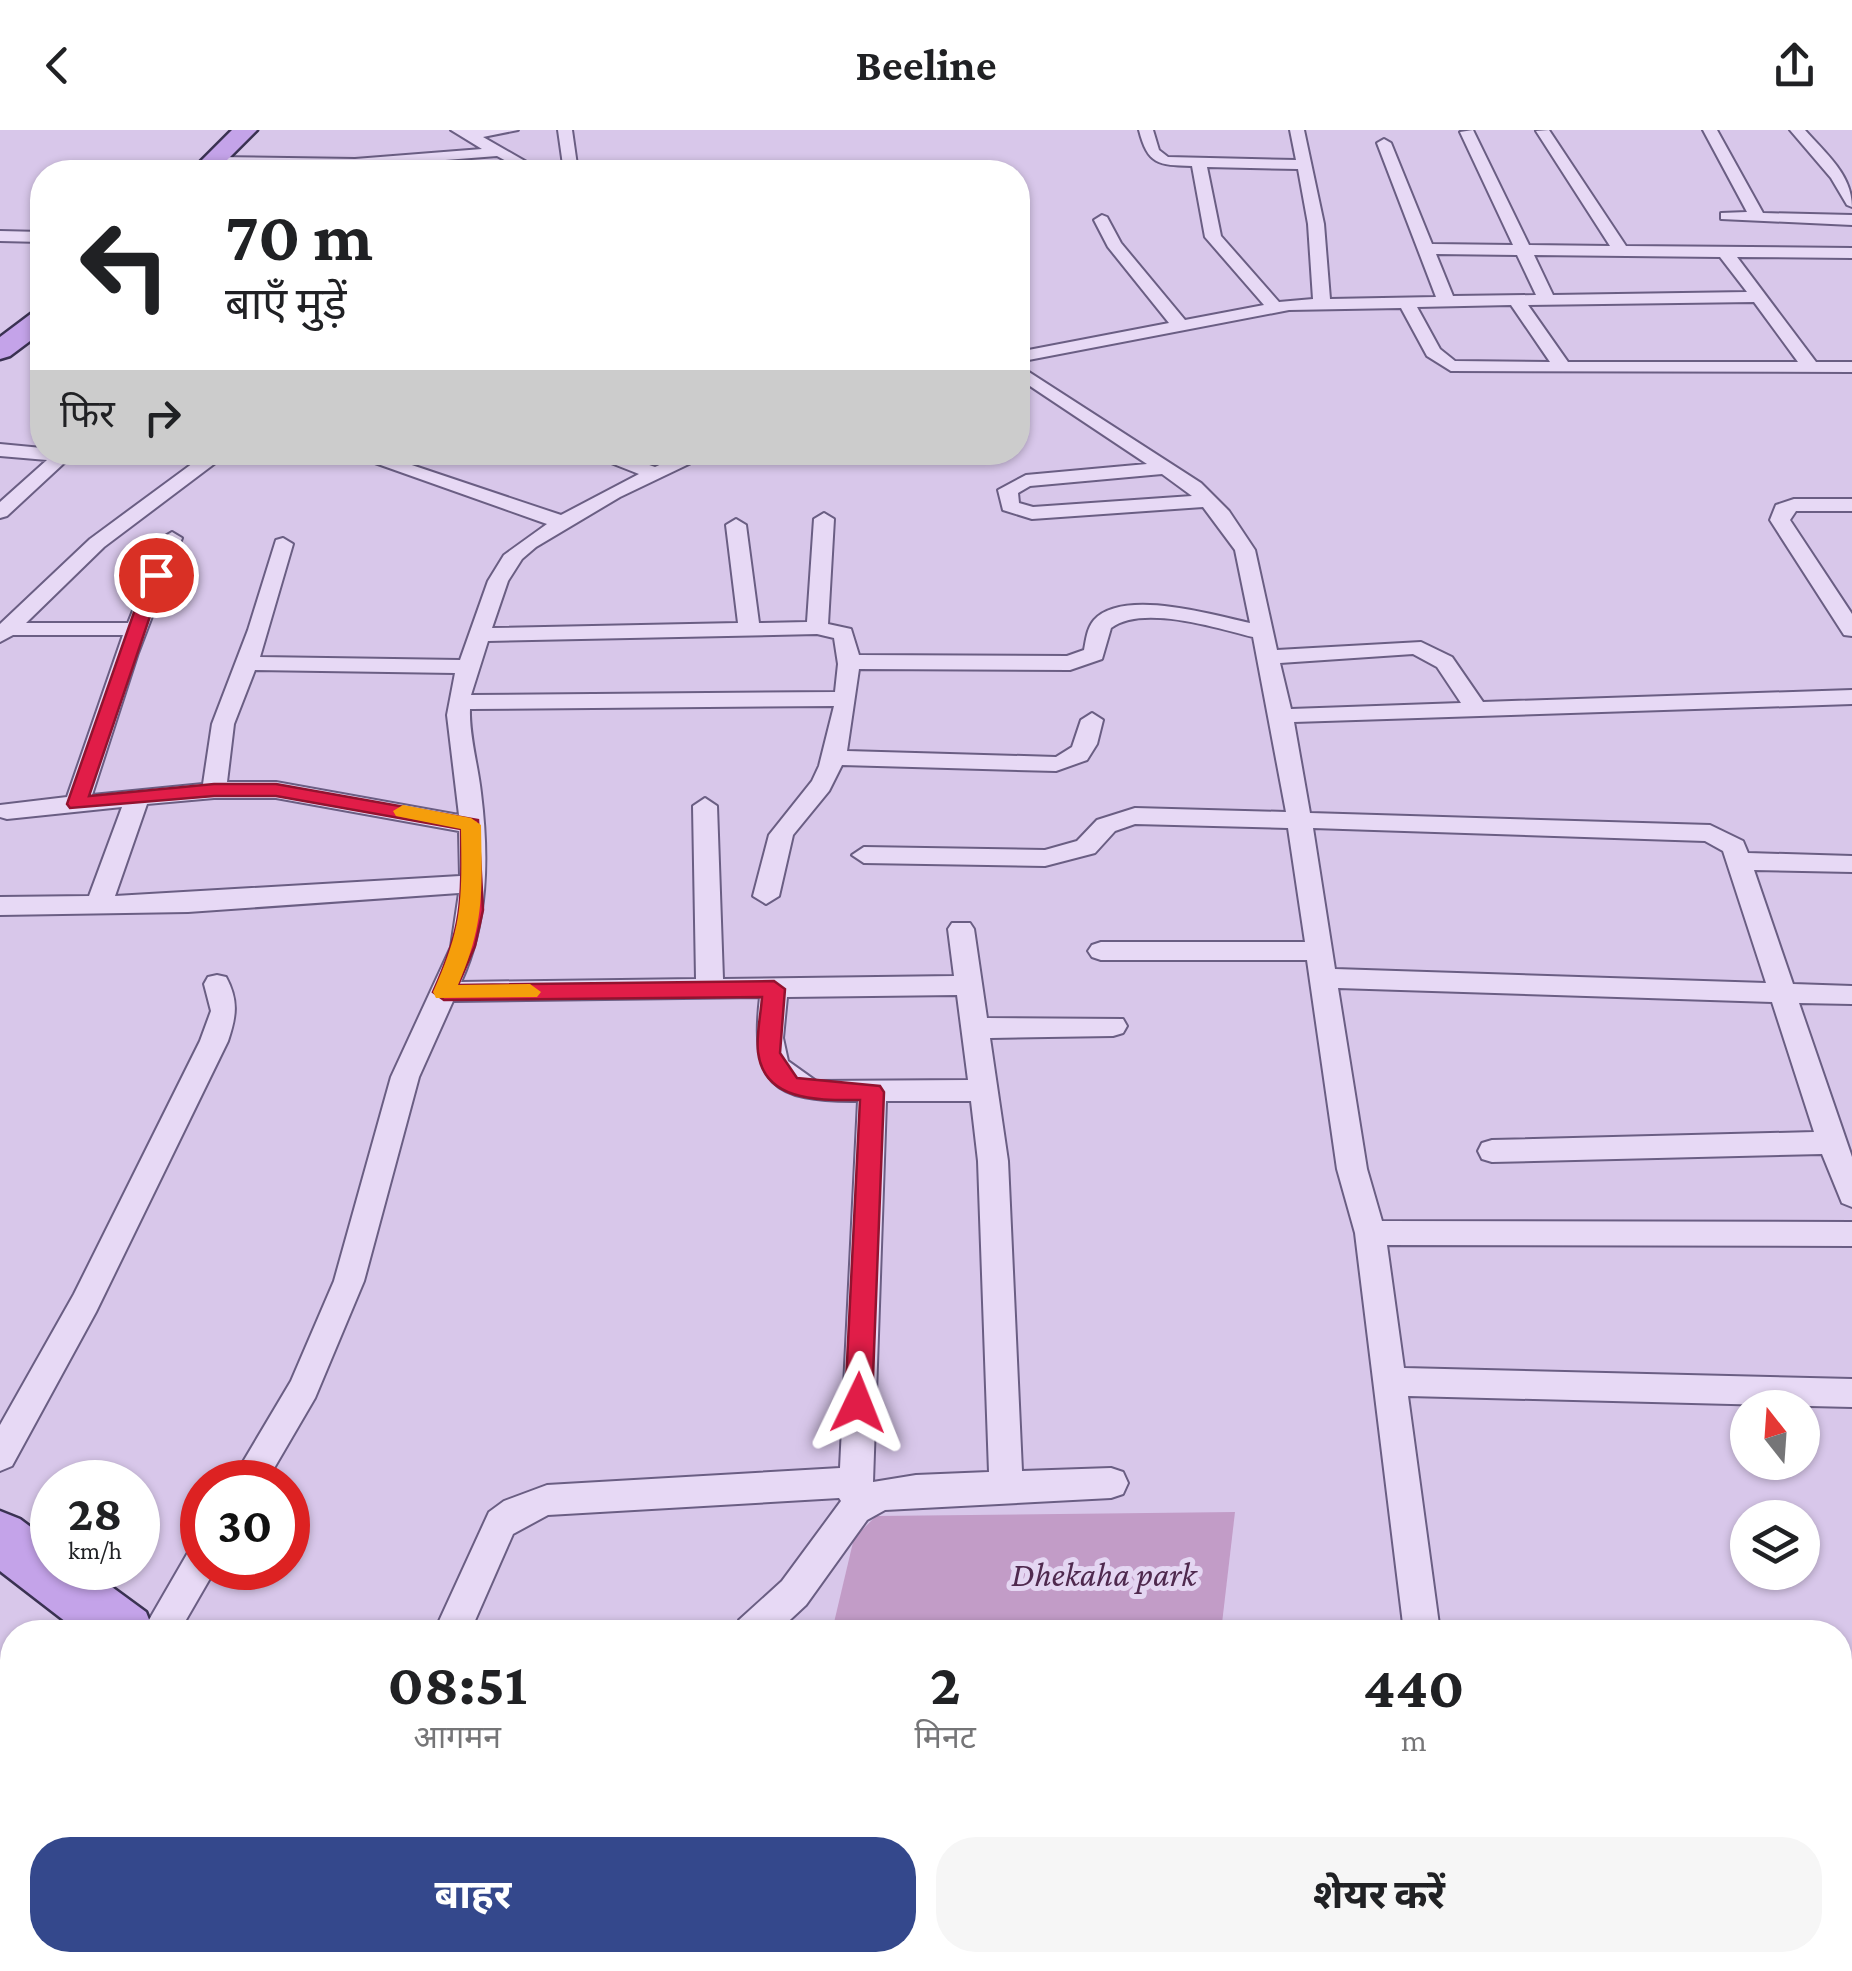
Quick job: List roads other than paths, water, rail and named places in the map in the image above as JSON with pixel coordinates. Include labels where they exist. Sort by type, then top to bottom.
[{"type":"main road","points":[[215,160],[245,130]]},
{"type":"main road","points":[[5,342],[30,326]]},
{"type":"main road","points":[[0,1537],[109,1620]]},
{"type":"street","points":[[463,133],[510,130]]},
{"type":"street","points":[[565,130],[569,160]]},
{"type":"street","points":[[1146,130],[1157,157],[1199,163],[1305,165]]},
{"type":"street","points":[[1298,130],[1316,224],[1322,302]]},
{"type":"street","points":[[1710,130],[1757,216]]},
{"type":"street","points":[[1797,130],[1837,176],[1852,202]]},
{"type":"street","points":[[1543,131],[1622,252]]},
{"type":"street","points":[[1467,132],[1548,300]]},
{"type":"street","points":[[463,133],[514,160]]},
{"type":"street","points":[[1384,143],[1446,300]]},
{"type":"street","points":[[395,160],[498,152]]},
{"type":"street","points":[[1199,163],[1214,236],[1275,307]]},
{"type":"street","points":[[1726,216],[1852,220]]},
{"type":"street","points":[[1102,220],[1114,244],[1179,324]]},
{"type":"street","points":[[0,236],[30,237]]},
{"type":"street","points":[[1424,249],[1844,253],[1852,273]]},
{"type":"street","points":[[1725,252],[1811,367]]},
{"type":"street","points":[[1030,355],[1179,324],[1322,302],[1758,296]]},
{"type":"street","points":[[1405,300],[1434,352],[1452,366],[1852,368]]},
{"type":"street","points":[[1516,300],[1563,367]]},
{"type":"street","points":[[1030,377],[1166,468],[1208,501],[1245,550],[1282,716],[1352,1168],[1370,1233],[1420,1620]]},
{"type":"street","points":[[1030,388],[1046,387]]},
{"type":"street","points":[[0,450],[30,452]]},
{"type":"street","points":[[0,512],[53,465]]},
{"type":"street","points":[[5,632],[97,543],[202,465]]},
{"type":"street","points":[[392,465],[562,522]]},
{"type":"street","points":[[630,465],[654,473]]},
{"type":"street","points":[[261,1460],[304,1388],[349,1281],[404,1077],[464,946],[473,884],[459,702],[498,581],[514,554],[562,522],[673,465]]},
{"type":"street","points":[[1166,468],[1026,481],[1008,490],[1010,506],[1032,513],[1208,501]]},
{"type":"street","points":[[1852,505],[1794,506],[1783,510],[1780,520],[1852,630]]},
{"type":"street","points":[[817,628],[824,519]]},
{"type":"street","points":[[736,525],[748,629]]},
{"type":"street","points":[[77,804],[136,629],[172,538]]},
{"type":"street","points":[[214,790],[223,724],[284,544]]},
{"type":"street","points":[[849,662],[1070,663],[1094,654],[1101,625],[1113,614],[1154,610],[1267,645],[1428,650],[1442,656],[1477,711]]},
{"type":"street","points":[[479,635],[817,628],[844,634],[850,645],[849,662],[832,758],[814,797],[783,830],[766,896]]},
{"type":"street","points":[[5,632],[136,629]]},
{"type":"street","points":[[246,663],[468,668]]},
{"type":"street","points":[[1282,716],[1852,696]]},
{"type":"street","points":[[459,702],[844,699]]},
{"type":"street","points":[[832,758],[1056,764],[1074,760],[1084,750],[1092,720]]},
{"type":"street","points":[[7,811],[214,790],[276,790],[471,825]]},
{"type":"street","points":[[99,904],[137,798]]},
{"type":"street","points":[[705,806],[710,989]]},
{"type":"street","points":[[864,855],[1044,858],[1086,848],[1096,830],[1115,819],[1299,818],[1710,833],[1734,847],[1852,1195]]},
{"type":"street","points":[[1739,861],[1852,864]]},
{"type":"street","points":[[0,906],[188,903],[473,884]]},
{"type":"street","points":[[961,929],[993,1160],[1006,1487]]},
{"type":"street","points":[[1100,951],[1852,996]]},
{"type":"street","points":[[0,1456],[85,1303],[214,1041],[224,1011],[224,998],[216,984]]},
{"type":"street","points":[[444,992],[969,985]]},
{"type":"street","points":[[774,989],[769,1053],[777,1072],[790,1084],[814,1091],[984,1090]]},
{"type":"street","points":[[975,1028],[1113,1026]]},
{"type":"street","points":[[765,1620],[794,1593],[856,1496],[872,1092]]},
{"type":"street","points":[[1492,1151],[1832,1143]]},
{"type":"street","points":[[1370,1233],[1852,1234]]},
{"type":"street","points":[[1390,1382],[1852,1393]]},
{"type":"street","points":[[457,1620],[501,1523],[516,1512],[547,1500],[856,1496],[1111,1483]]},
{"type":"street","points":[[167,1620],[184,1590]]},
{"type":"park label","name":"Dhekaha park","points":[[1104,1574]]}]
